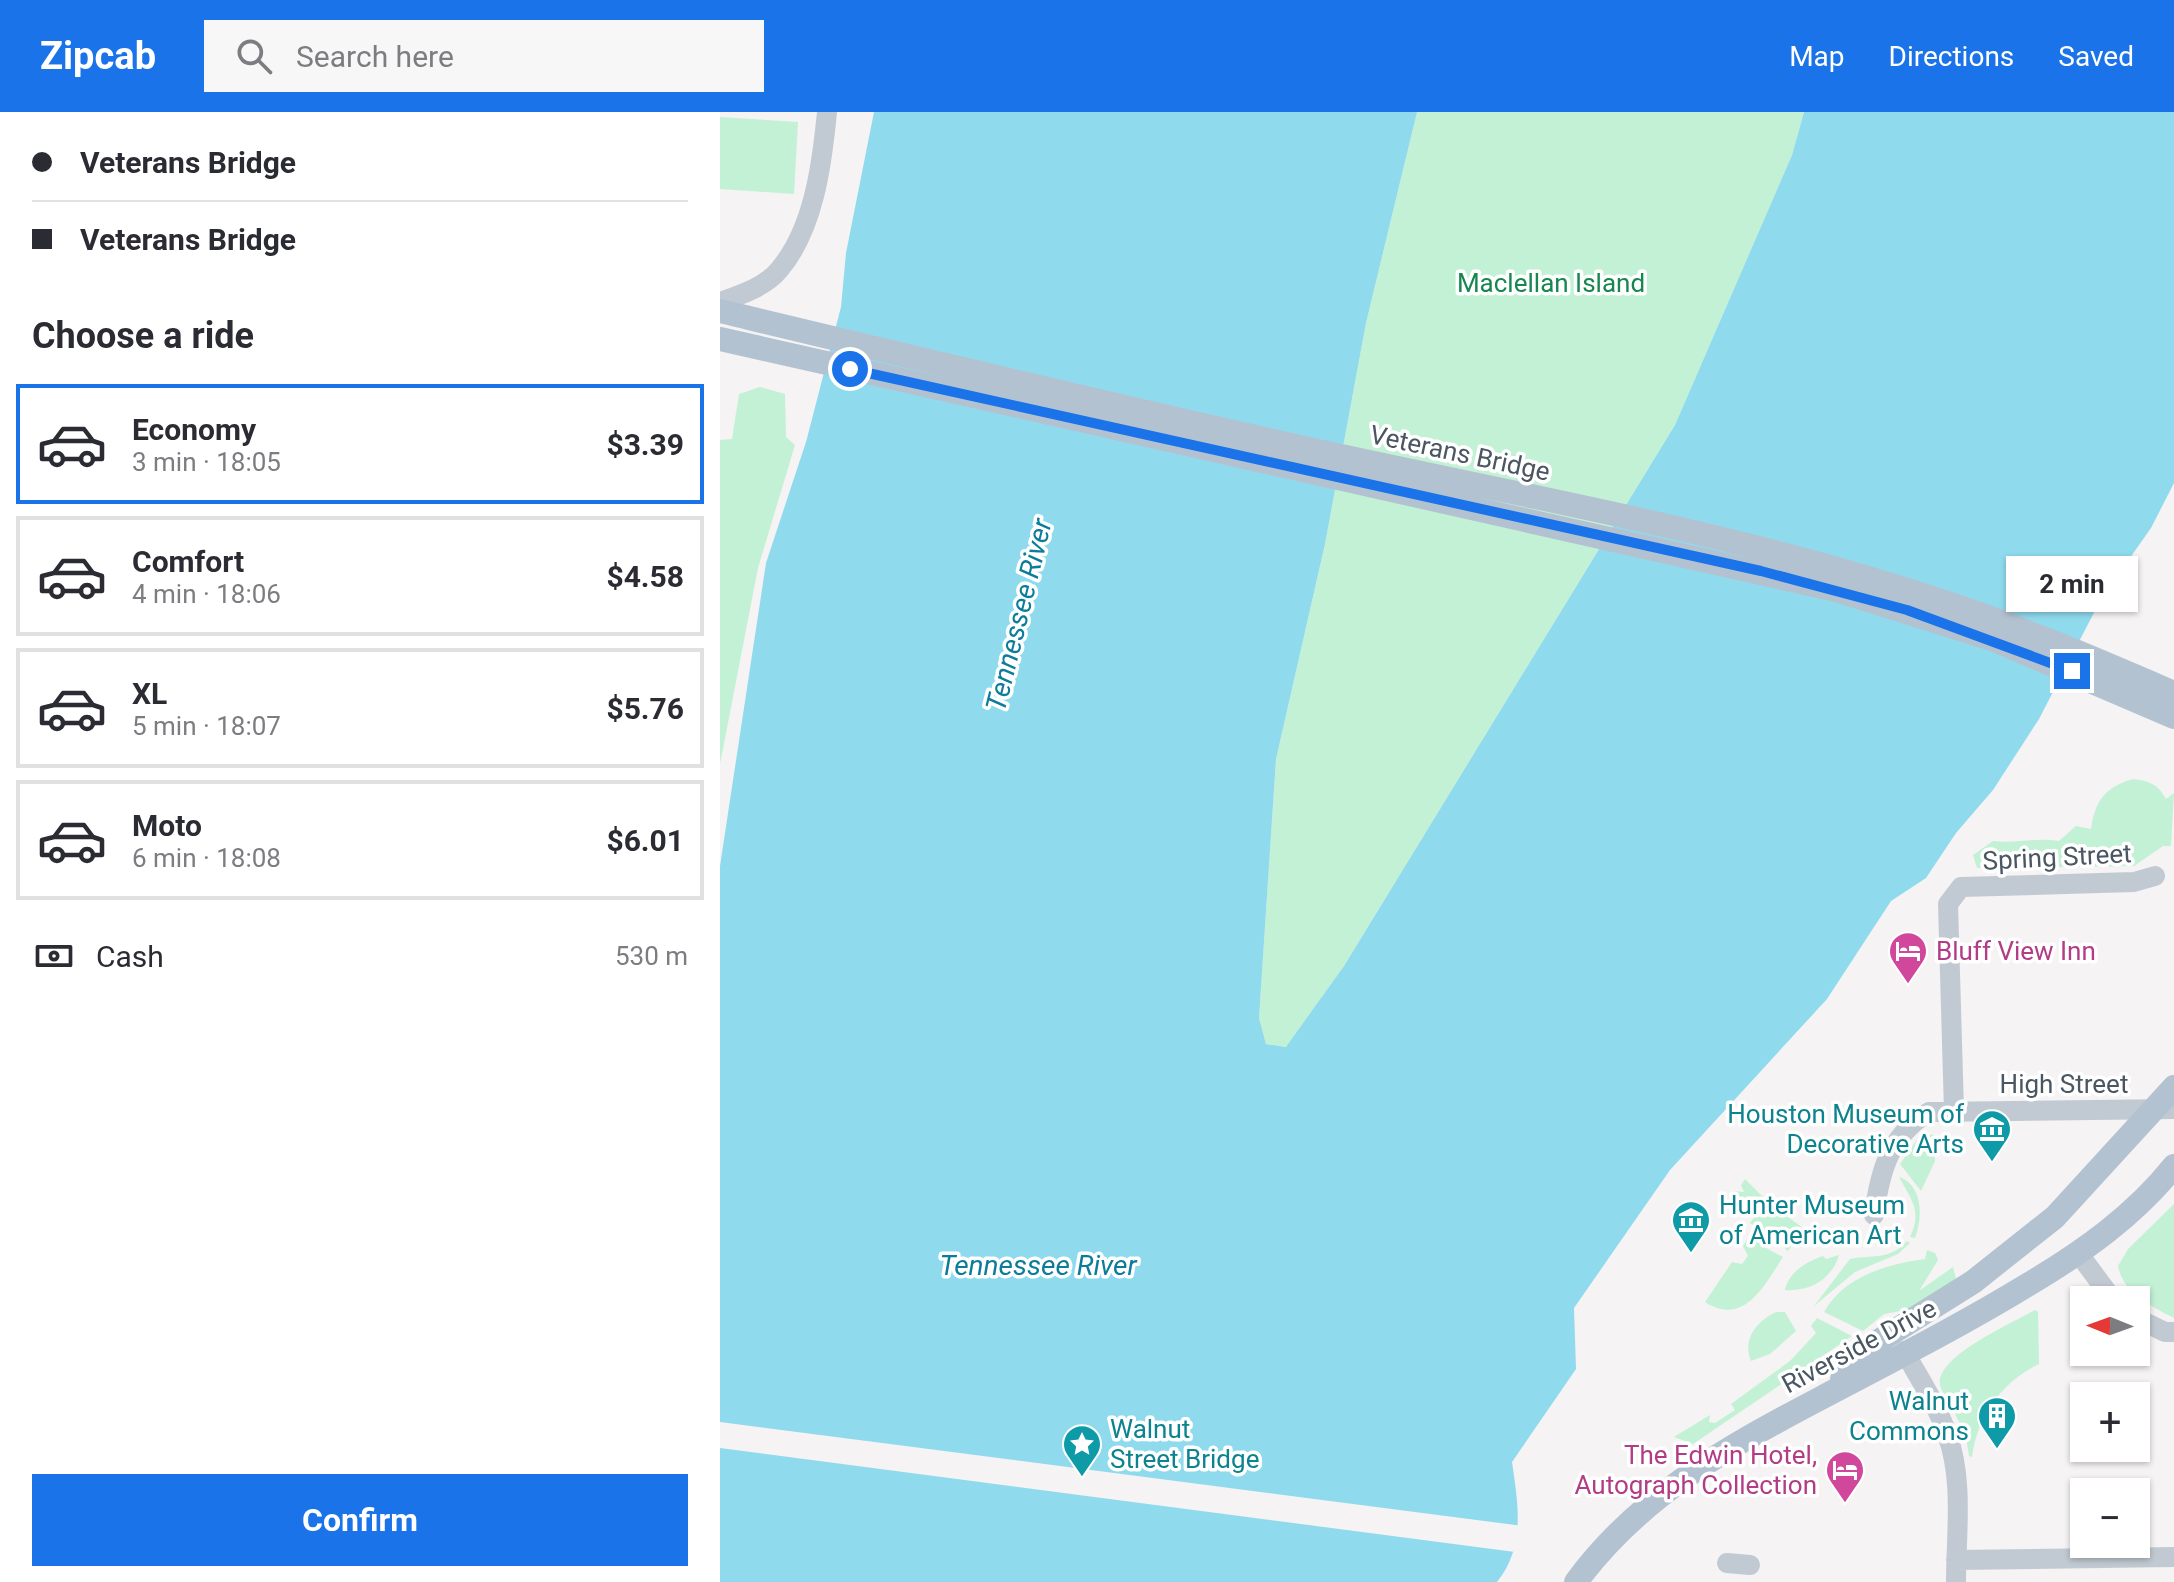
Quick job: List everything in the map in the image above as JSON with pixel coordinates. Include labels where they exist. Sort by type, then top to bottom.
[{"type":"main road","name":"Veterans Bridge","points":[[720,311],[1118,407],[1704,535],[1823,565],[1935,599],[2046,639],[2174,693]]},
{"type":"main road","name":"Veterans Bridge","points":[[720,339],[1836,590],[1992,639],[2174,717]]},
{"type":"main road","points":[[2146,704],[2174,736]]},
{"type":"main road","points":[[1828,1394],[1874,1344],[1973,1282],[2055,1217],[2174,1087]]},
{"type":"main road","name":"Riverside Drive","points":[[1576,1582],[1623,1528],[1675,1481],[1729,1447],[1904,1351],[1988,1309],[2079,1254],[2128,1214],[2174,1166]]},
{"type":"street","points":[[720,302],[748,292],[779,271],[790,252],[812,203],[827,112]]},
{"type":"street","name":"Spring Street","points":[[1954,1111],[1948,904],[1961,887],[2134,882],[2155,876]]},
{"type":"street","name":"High Street","points":[[1874,1215],[1880,1173],[1897,1138],[1911,1122],[1929,1112],[2174,1109]]},
{"type":"street","points":[[2079,1254],[2103,1286]]},
{"type":"street","points":[[2150,1325],[2165,1332],[2174,1332]]},
{"type":"street","points":[[1904,1351],[1941,1417],[1952,1451],[1957,1483],[1956,1582]]},
{"type":"street","points":[[1956,1560],[2174,1557]]},
{"type":"street","points":[[1727,1563],[1750,1565]]},
{"type":"green space","name":"Maclellan Island","points":[[1417,112],[1804,112],[1792,155],[1675,425],[1344,966],[1287,1047],[1266,1044],[1259,1018],[1276,759],[1325,544],[1366,323]]},
{"type":"green space","points":[[720,117],[798,122],[794,194],[720,189]]},
{"type":"green space","points":[[760,387],[785,394],[786,437],[795,445],[758,568],[720,764],[720,440],[732,439],[739,394]]},
{"type":"green space","points":[[2133,779],[2152,784],[2166,799],[2174,793],[2171,846],[2163,846],[2134,866],[1977,868],[1973,855],[1993,841],[2059,841],[2076,826],[2091,829],[2095,810],[2103,796],[2115,786]]},
{"type":"green space","points":[[1921,1134],[1934,1135],[1935,1161],[1921,1191],[1900,1164]]},
{"type":"green space","points":[[1899,1177],[1907,1181],[1917,1194],[1920,1212],[1915,1238],[1910,1237],[1914,1228],[1914,1205]]},
{"type":"green space","points":[[1745,1179],[1768,1202],[1803,1228],[1788,1251],[1773,1237],[1764,1247],[1783,1257],[1752,1300],[1731,1310],[1705,1302],[1732,1262],[1742,1264],[1748,1256],[1743,1246],[1756,1227],[1750,1223],[1756,1215],[1745,1207],[1739,1215],[1725,1205],[1734,1191],[1744,1192],[1741,1185]]},
{"type":"green space","points":[[2174,1204],[2174,1318],[2150,1305],[2150,1286],[2126,1284],[2118,1266],[2128,1249]]},
{"type":"green space","points":[[1907,1241],[1910,1243],[1898,1254],[1855,1272],[1814,1306],[1850,1259],[1894,1252]]},
{"type":"green space","points":[[1927,1250],[1935,1253],[1938,1260],[1919,1291],[1953,1267],[1956,1279],[1923,1307],[1884,1314],[1863,1331],[1824,1312],[1843,1289],[1855,1281],[1882,1268],[1925,1259]]},
{"type":"green space","points":[[1839,1255],[1831,1271],[1819,1282],[1803,1289],[1785,1290],[1790,1278],[1805,1264],[1823,1256],[1826,1259]]},
{"type":"green space","points":[[2035,1310],[2038,1312],[2039,1364],[2013,1381],[1994,1402],[1980,1427],[1972,1457],[1969,1456],[1962,1428],[1941,1388],[1941,1377],[1948,1365],[1975,1343]]},
{"type":"green space","points":[[1776,1312],[1785,1312],[1796,1331],[1770,1354],[1751,1361],[1748,1345],[1753,1332],[1763,1320]]},
{"type":"green space","points":[[1817,1318],[1852,1336],[1693,1444],[1674,1437],[1710,1415],[1709,1422],[1715,1423],[1735,1410],[1731,1404],[1790,1361],[1816,1333],[1811,1326]]},
{"type":"water","name":"Tennessee River","points":[[874,112],[1417,112],[1366,323],[1325,544],[1276,759],[1259,1018],[1266,1044],[1286,1047],[1344,966],[1675,425],[1792,155],[1804,112],[2174,112],[2174,483],[2151,528],[2101,599],[2039,719],[1993,790],[1956,833],[1926,878],[1891,901],[1827,999],[1670,1170],[1574,1308],[1576,1369],[1512,1462],[1518,1524],[1512,1554],[1497,1582],[720,1582],[720,866],[766,563],[806,442],[841,307],[846,253]]},
{"type":"pier","name":"Walnut Street Bridge","points":[[720,1422],[1523,1526],[1515,1552],[720,1448]]},
{"type":"place","name":"Bluff View Inn","points":[[1908,985]]},
{"type":"place","name":"Houston Museum of Decorative Arts","points":[[1992,1163]]},
{"type":"place","name":"Hunter Museum of American Art","points":[[1691,1254]]},
{"type":"place","name":"Walnut Commons","points":[[1997,1450]]},
{"type":"place","name":"Walnut Street Bridge","points":[[1082,1478]]},
{"type":"place","name":"The Edwin Hotel, Autograph Collection","points":[[1845,1504]]},
{"type":"route","points":[[850,369],[1761,571],[1907,610],[2072,671]]}]
